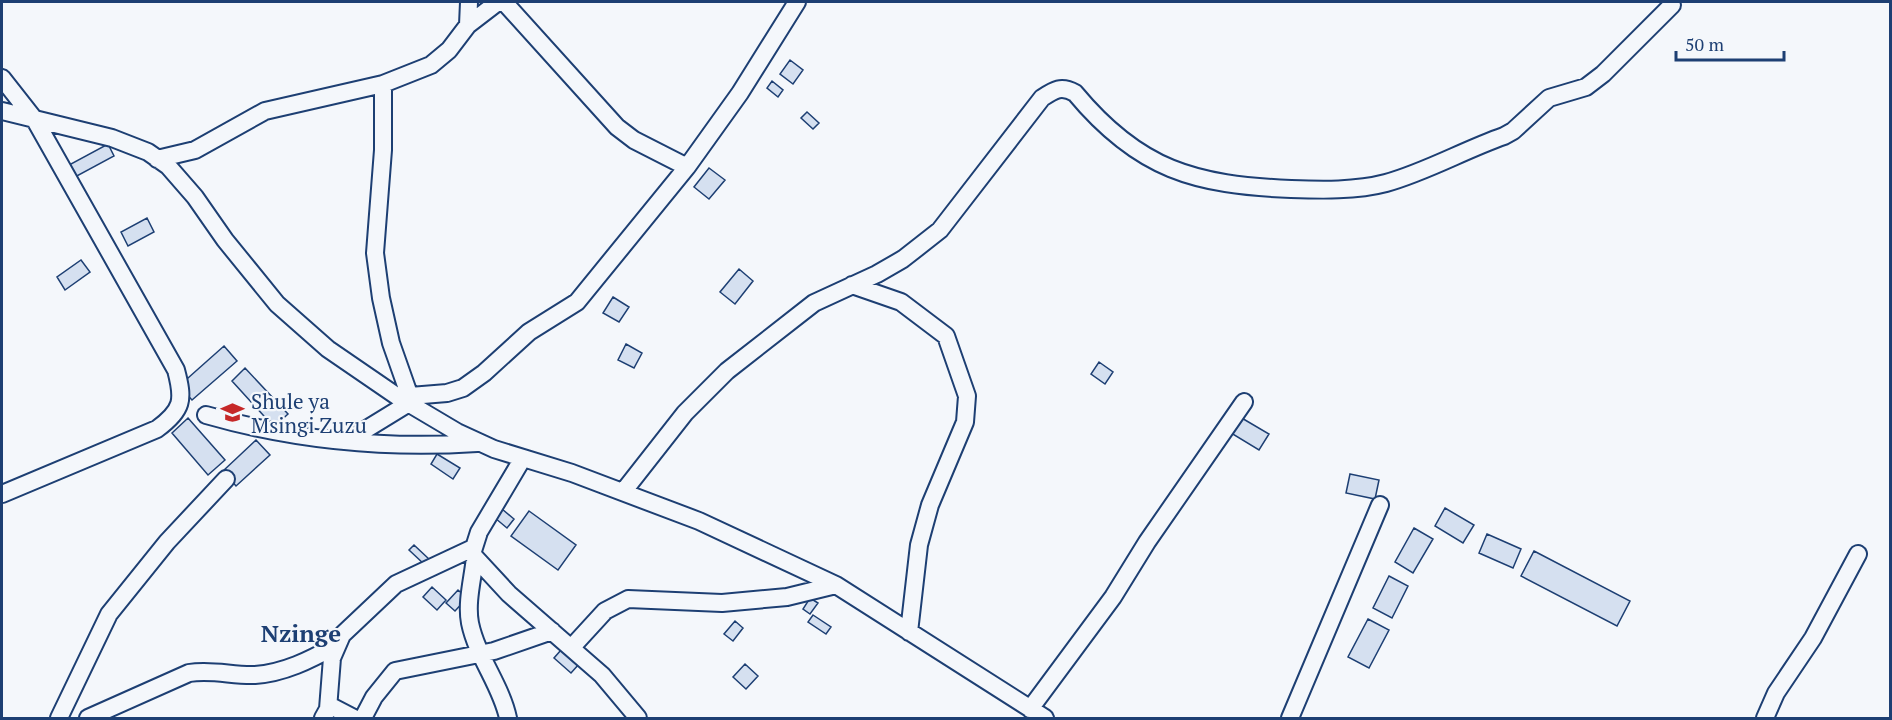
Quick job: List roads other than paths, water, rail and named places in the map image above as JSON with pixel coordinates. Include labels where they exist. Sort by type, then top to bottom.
[{"type":"street","points":[[468,25],[470,2]]},
{"type":"street","points":[[157,159],[195,150],[273,109],[383,84],[439,60],[468,25],[498,2]]},
{"type":"street","points":[[504,2],[616,127],[634,140],[687,167]]},
{"type":"street","points":[[347,441],[405,399],[447,393],[463,388],[484,373],[529,332],[577,302],[687,167],[740,93],[797,2]]},
{"type":"street","points":[[623,492],[685,414],[727,371],[814,303],[903,259],[940,230],[1042,98],[1058,88],[1067,88],[1075,93],[1125,142],[1151,159],[1192,178],[1232,186],[1285,189],[1374,185],[1411,175],[1513,131],[1549,98],[1586,87],[1603,74],[1672,5]]},
{"type":"street","points":[[2,78],[35,120],[176,370],[182,392],[181,404],[170,420],[157,429],[2,494]]},
{"type":"street","points":[[383,84],[383,150],[375,253],[381,298],[405,399]]},
{"type":"street","points":[[2,111],[112,138],[148,152],[179,177],[225,240],[277,304],[328,349],[478,443],[572,473],[699,521],[836,585],[1045,718]]},
{"type":"street","points":[[852,285],[901,302],[946,336],[967,396],[965,422],[930,506],[919,545],[909,632]]},
{"type":"street","points":[[1030,709],[1113,597],[1147,542],[1244,402]]},
{"type":"street","points":[[206,414],[256,429],[347,441],[420,447],[478,443]]},
{"type":"street","points":[[508,718],[475,640],[469,612],[474,553],[479,532],[523,458]]},
{"type":"street","points":[[59,718],[110,614],[167,542],[226,479]]},
{"type":"street","points":[[1290,718],[1380,505]]},
{"type":"street","points":[[474,553],[509,594],[602,675],[638,718]]},
{"type":"street","points":[[354,718],[326,712],[332,658],[335,646],[342,635],[396,584],[474,553]]},
{"type":"street","points":[[1766,718],[1776,693],[1813,638],[1858,554]]},
{"type":"street","points":[[572,647],[605,611],[628,599],[722,603],[787,597],[836,585]]},
{"type":"street","points":[[363,718],[374,697],[395,671],[482,655],[552,632]]},
{"type":"street","points":[[88,718],[189,673],[204,671],[254,675],[276,672],[305,662],[335,646]]},
{"type":"place","name":"Shule ya Msingi Zuzu","points":[[233,413]]},
{"type":"district","name":"Nzinge","points":[[301,633]]}]
